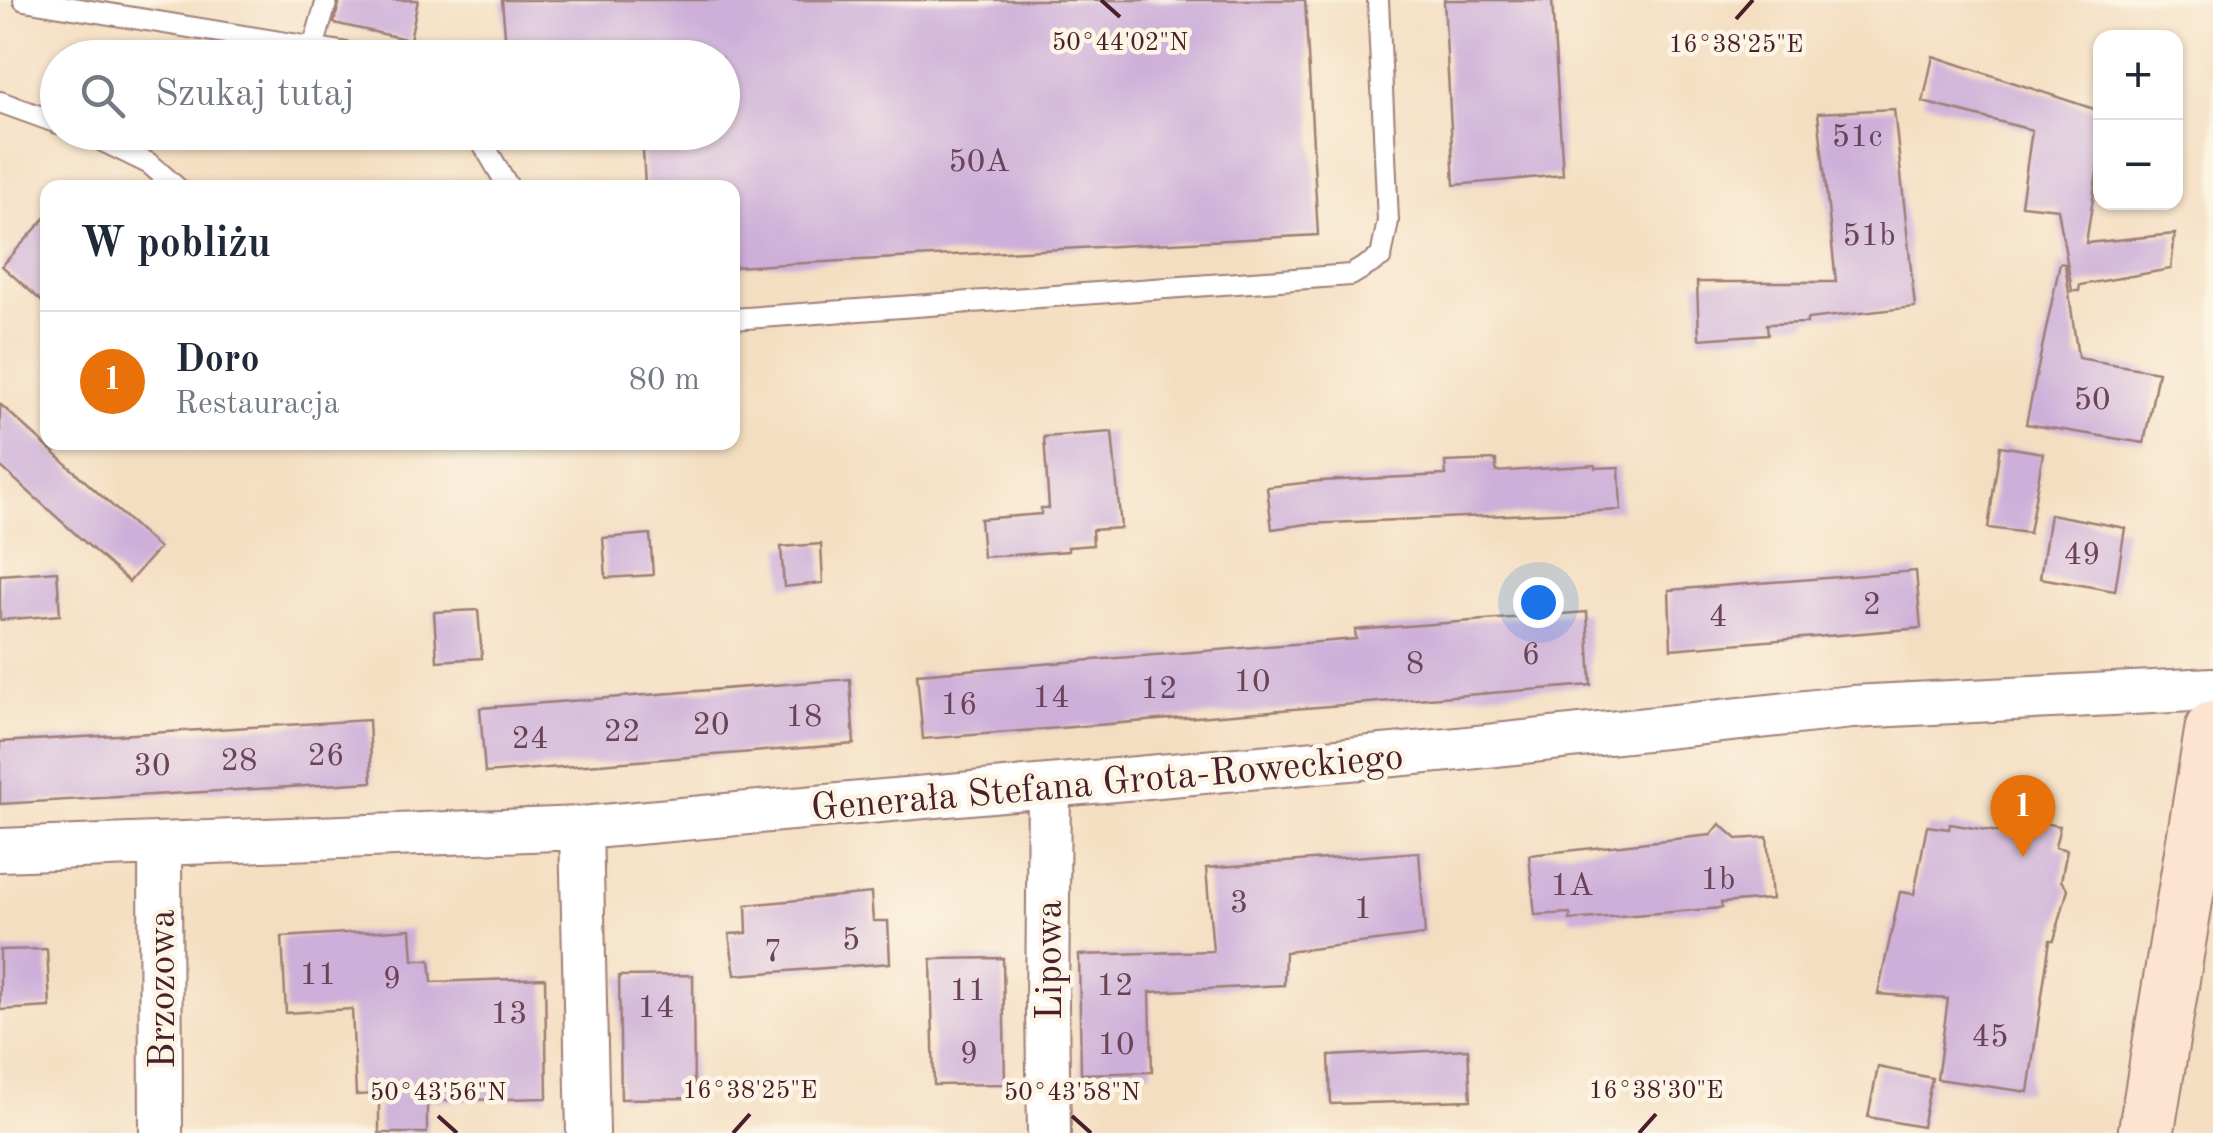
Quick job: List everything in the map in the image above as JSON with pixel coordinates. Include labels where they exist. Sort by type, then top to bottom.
[{"type":"street","name":"Generała Stefana Grota-Roweckiego","points":[[0,850],[581,828],[1449,750],[1852,707],[2213,689]]},
{"type":"street","points":[[2146,1133],[2213,729]]},
{"type":"street","name":"Lipowa","points":[[1049,786],[1050,1133]]},
{"type":"street","points":[[581,828],[588,1133]]},
{"type":"street","name":"Brzozowa","points":[[160,845],[161,1133]]},
{"type":"lane","points":[[24,0],[265,40]]},
{"type":"lane","points":[[315,40],[327,0]]},
{"type":"lane","points":[[740,319],[1351,275],[1381,257],[1388,221],[1378,0]]},
{"type":"lane","points":[[0,102],[40,116]]},
{"type":"lane","points":[[121,150],[150,164],[168,180]]},
{"type":"lane","points":[[487,150],[504,180]]},
{"type":"building","points":[[340,0],[418,0],[410,40],[334,23]]},
{"type":"building","points":[[502,0],[1305,0],[1318,235],[740,267],[740,180],[645,180],[643,150],[740,150],[740,40],[505,40]]},
{"type":"building","points":[[1444,0],[1552,0],[1563,175],[1454,185]]},
{"type":"building","points":[[1933,56],[2093,109],[2093,198],[2086,243],[2175,234],[2171,269],[2080,285],[2079,291],[2072,291],[2058,209],[2021,205],[2032,130],[1923,102]]},
{"type":"building","points":[[1894,109],[1915,307],[1807,319],[1807,323],[1767,324],[1768,334],[1699,339],[1697,282],[1836,282],[1818,113]]},
{"type":"building","points":[[40,224],[40,300],[2,266]]},
{"type":"building","points":[[2060,263],[2065,264],[2078,358],[2158,372],[2144,443],[2026,424]]},
{"type":"building","points":[[0,404],[40,440],[40,450],[51,450],[159,548],[129,582],[0,466]]},
{"type":"building","points":[[1112,432],[1121,528],[1092,530],[1093,545],[1068,547],[1068,551],[983,557],[980,519],[1041,514],[1041,508],[1049,508],[1044,437]]},
{"type":"building","points":[[2000,446],[2043,453],[2029,533],[1988,528]]},
{"type":"building","points":[[1496,460],[1496,472],[1619,467],[1621,510],[1307,524],[1272,529],[1267,487],[1446,475],[1445,462]]},
{"type":"building","points":[[2050,514],[2125,528],[2115,591],[2040,578]]},
{"type":"building","points":[[650,534],[653,575],[606,578],[603,538]]},
{"type":"building","points":[[821,544],[823,583],[784,587],[781,547]]},
{"type":"building","points":[[57,571],[60,615],[0,620],[0,575]]},
{"type":"building","points":[[1916,571],[1921,628],[1671,649],[1669,590]]},
{"type":"building","points":[[478,610],[482,658],[437,661],[434,612]]},
{"type":"building","points":[[1587,612],[1591,685],[923,739],[917,674],[1356,639],[1355,630]]},
{"type":"building","points":[[850,679],[854,744],[485,773],[480,708]]},
{"type":"building","points":[[369,720],[372,782],[0,804],[0,742]]},
{"type":"building","points":[[2020,819],[2060,826],[2055,847],[2067,850],[2061,881],[2068,889],[2054,940],[2050,940],[2028,1092],[1937,1079],[1948,999],[1878,994],[1900,892],[1914,894],[1927,826],[1949,829],[1950,824],[2016,835]]},
{"type":"building","points":[[1720,824],[1737,839],[1767,837],[1772,899],[1721,903],[1722,908],[1570,920],[1570,913],[1535,915],[1529,855],[1711,835]]},
{"type":"building","points":[[1419,852],[1425,935],[1285,952],[1284,985],[1150,992],[1152,1072],[1081,1074],[1079,955],[1213,951],[1206,868]]},
{"type":"building","points":[[871,893],[873,921],[888,921],[890,963],[735,975],[729,934],[747,933],[746,905]]},
{"type":"building","points":[[411,929],[413,960],[430,960],[432,982],[545,978],[547,1098],[427,1101],[427,1133],[379,1133],[379,1094],[356,1095],[352,1009],[286,1013],[282,937]]},
{"type":"building","points":[[47,949],[50,1007],[0,1010],[0,950]]},
{"type":"building","points":[[1003,958],[1005,1084],[934,1085],[931,959]]},
{"type":"building","points":[[693,975],[694,1098],[621,1099],[619,976]]},
{"type":"building","points":[[1468,1049],[1471,1100],[1331,1104],[1329,1056]]},
{"type":"building","points":[[1878,1067],[1932,1078],[1922,1127],[1868,1117]]},
{"type":"place","name":"Doro","points":[[2023,857]]}]
